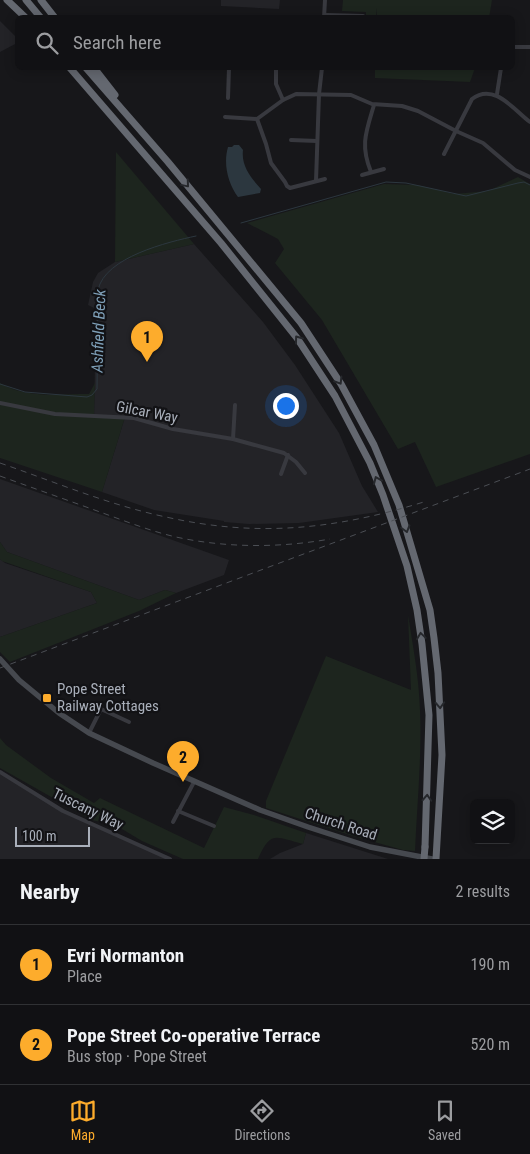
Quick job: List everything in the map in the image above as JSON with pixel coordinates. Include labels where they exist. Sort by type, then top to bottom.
[{"type":"highway","points":[[9,0],[23,15]]},
{"type":"highway","points":[[26,0],[38,15]]},
{"type":"highway","points":[[41,0],[53,15]]},
{"type":"highway","points":[[72,70],[178,191],[298,338],[335,396],[370,463],[383,495],[406,566],[417,610],[422,644],[429,715],[424,859]]},
{"type":"highway","points":[[88,70],[168,162]]},
{"type":"highway","points":[[96,70],[168,162],[301,323],[361,418],[374,445],[399,505],[430,610],[438,673],[442,755],[434,859]]},
{"type":"street","points":[[324,0],[324,15]]},
{"type":"street","points":[[515,47],[530,47]]},
{"type":"street","points":[[228,98],[229,70]]},
{"type":"street","points":[[276,70],[276,84],[283,100]]},
{"type":"street","points":[[316,181],[319,94],[322,70]]},
{"type":"street","points":[[497,94],[501,70]]},
{"type":"street","points":[[444,154],[472,99],[478,95],[486,93],[497,94],[530,122]]},
{"type":"street","points":[[225,118],[257,119],[283,100],[296,94],[351,95],[374,105],[411,108],[483,143],[515,170],[530,177]]},
{"type":"street","points":[[371,172],[365,157],[365,149],[366,133],[374,105]]},
{"type":"street","points":[[257,119],[271,163],[287,186],[290,188],[325,179]]},
{"type":"street","points":[[292,140],[317,141]]},
{"type":"street","points":[[362,175],[384,168]]},
{"type":"street","name":"Gilcar Way","points":[[0,403],[55,414],[134,418],[173,428],[233,439],[278,450],[288,455],[305,473]]},
{"type":"street","points":[[233,439],[235,405]]},
{"type":"street","points":[[281,474],[288,455]]},
{"type":"street","name":"Church Road","points":[[0,659],[19,680],[59,712],[89,732],[194,782],[245,803],[370,847],[434,859]]},
{"type":"street","points":[[89,703],[129,722]]},
{"type":"street","points":[[89,732],[101,709]]},
{"type":"street","name":"Tuscany Way","points":[[0,772],[63,811],[170,859]]},
{"type":"street","points":[[173,822],[194,782]]},
{"type":"street","points":[[178,811],[214,826]]},
{"type":"shaded area","points":[[221,0],[280,0],[279,9],[221,6]]},
{"type":"shaded area","points":[[343,0],[492,0],[490,15],[377,15],[377,8],[376,15],[366,15],[366,12],[342,11]]},
{"type":"shaded area","points":[[0,21],[15,36],[15,44],[0,52]]},
{"type":"shaded area","points":[[375,70],[474,70],[470,82],[375,78]]},
{"type":"shaded area","points":[[239,145],[243,150],[245,166],[250,176],[261,189],[260,193],[238,197],[234,192],[227,173],[226,160],[228,147]]},
{"type":"shaded area","points":[[116,152],[194,244],[115,262]]},
{"type":"shaded area","points":[[518,177],[530,184],[530,454],[436,487],[415,442],[398,449],[322,320],[275,263],[284,249],[278,239],[247,223],[384,184],[418,185],[454,194],[488,191]]},
{"type":"shaded area","points":[[194,244],[263,322],[295,365],[339,433],[362,486],[378,512],[299,523],[249,524],[224,522],[154,510],[102,492],[125,417],[94,416],[96,309],[88,305],[93,282],[98,273],[115,262]]},
{"type":"shaded area","points":[[0,383],[32,394],[55,395],[89,394],[95,383],[94,415],[125,417],[102,492],[0,458]]},
{"type":"shaded area","points":[[0,479],[229,560],[224,575],[176,593],[165,590],[139,600],[7,552],[0,542]]},
{"type":"shaded area","points":[[0,542],[7,552],[139,600],[165,590],[176,593],[139,611],[10,662],[0,652],[0,637],[97,603],[91,592],[2,561],[0,559]]},
{"type":"shaded area","points":[[0,559],[5,563],[91,592],[97,603],[0,637]]},
{"type":"shaded area","points":[[408,615],[417,674],[420,710],[420,763],[415,851],[403,850],[353,836],[266,808],[266,801],[326,656],[411,690]]},
{"type":"shaded area","points":[[0,738],[6,745],[51,778],[94,803],[100,798],[204,848],[224,807],[306,833],[303,844],[275,838],[267,843],[258,859],[183,859],[142,841],[117,826],[92,820],[0,768]]},
{"type":"shaded area","points":[[0,772],[46,802],[170,859],[0,859]]},
{"type":"shaded area","points":[[306,833],[388,859],[270,859],[303,844]]},
{"type":"waterway","name":"Ashfield Beck","points":[[241,223],[386,182],[406,183],[466,196],[518,183],[524,182],[530,185]]},
{"type":"waterway","name":"Ashfield Beck","points":[[0,384],[25,392],[87,397],[92,395],[97,389],[98,290],[103,278],[112,268],[139,253],[170,242],[196,236]]},
{"type":"railway","points":[[0,463],[103,500],[145,512],[200,523],[233,527],[266,529],[329,524],[394,511],[427,501]]},
{"type":"railway","points":[[0,668],[530,469]]},
{"type":"railway","points":[[0,476],[147,529],[195,541],[234,545],[272,545],[330,539]]},
{"type":"place","name":"Evri Normanton","points":[[147,362]]},
{"type":"place","name":"Pope Street Railway Cottages","points":[[47,698]]},
{"type":"place","name":"Pope Street Co-operative Terrace","points":[[183,782]]}]
